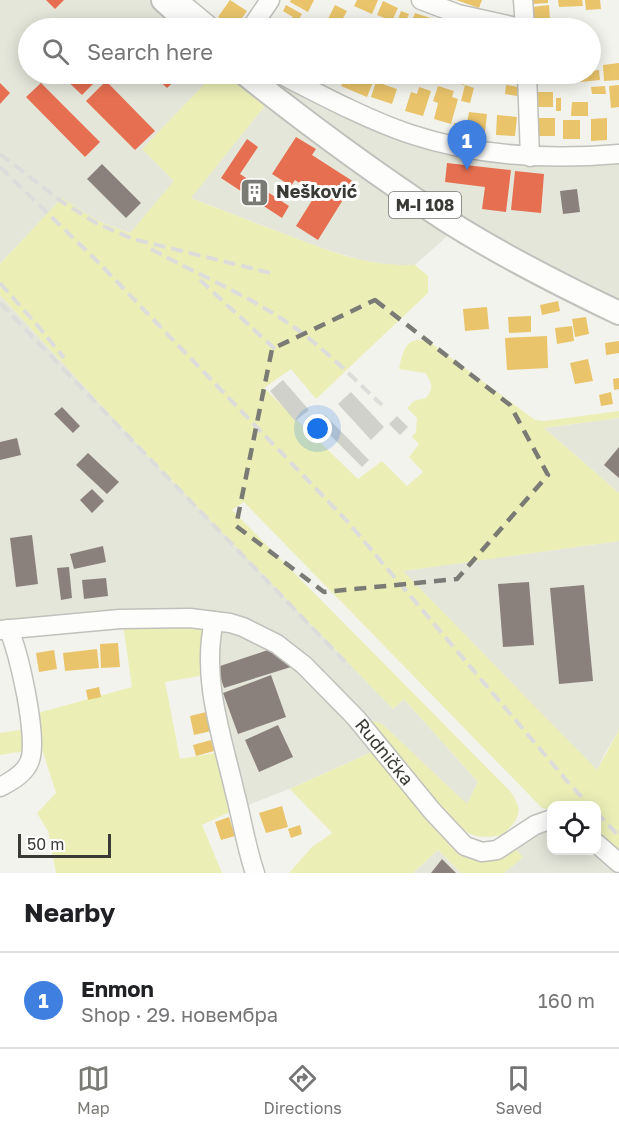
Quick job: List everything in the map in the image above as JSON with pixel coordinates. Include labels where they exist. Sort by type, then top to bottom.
[{"type":"main road","points":[[163,0],[183,18]]},
{"type":"main road","name":"M-I 108","points":[[258,84],[290,110],[445,219],[539,273],[619,314]]},
{"type":"street","points":[[179,0],[200,18]]},
{"type":"street","points":[[257,18],[270,0]]},
{"type":"street","points":[[421,0],[476,18]]},
{"type":"street","points":[[523,0],[524,18]]},
{"type":"street","points":[[301,84],[408,134],[441,143],[530,157],[619,154]]},
{"type":"street","points":[[527,84],[530,157]]},
{"type":"street","name":"Rudnička","points":[[0,787],[12,781],[23,771],[30,761],[33,747],[33,730],[17,651],[4,630],[120,619],[190,618],[237,625],[286,649],[356,718],[433,812],[470,849],[482,852],[497,850],[535,825],[547,821]]},
{"type":"street","points":[[214,621],[210,660],[215,708],[255,873]]},
{"type":"street","points":[[601,847],[619,863]]},
{"type":"highlighted area","points":[[375,300],[510,405],[548,475],[457,579],[324,592],[236,526],[272,349]]},
{"type":"shaded area","points":[[0,0],[150,0],[169,18],[18,18],[18,84],[242,84],[267,103],[283,84],[332,109],[550,164],[589,165],[619,162],[619,304],[453,231],[415,265],[391,266],[371,263],[321,248],[191,198],[130,233],[98,221],[62,199],[0,264]]},
{"type":"shaded area","points":[[0,295],[149,457],[393,709],[404,699],[478,782],[467,805],[382,724],[360,716],[225,617],[162,609],[0,620]]},
{"type":"shaded area","points":[[619,418],[619,493],[544,428]]},
{"type":"shaded area","points":[[619,541],[619,730],[597,771],[402,571]]},
{"type":"shaded area","points":[[217,628],[251,638],[282,655],[374,751],[248,805],[212,674]]},
{"type":"shaded area","points":[[547,830],[547,855],[598,855],[617,873],[504,873],[522,857],[516,850]]},
{"type":"shaded area","points":[[438,850],[461,873],[413,873]]},
{"type":"green space","points":[[204,84],[242,84],[267,103],[191,198],[331,251],[380,263],[415,265],[428,276],[428,293],[316,399],[291,369],[264,388],[358,479],[382,461],[407,486],[423,472],[409,457],[419,444],[412,437],[416,432],[417,418],[407,408],[414,401],[426,398],[431,389],[431,382],[425,373],[399,369],[405,349],[417,340],[431,343],[535,420],[544,421],[619,411],[619,418],[544,428],[619,493],[619,541],[403,571],[597,770],[619,730],[619,855],[601,837],[601,801],[547,801],[547,809],[542,808],[244,502],[232,510],[510,791],[519,810],[513,824],[503,835],[477,836],[453,821],[360,716],[382,724],[467,804],[478,782],[404,699],[393,709],[149,457],[0,295],[0,264],[62,198],[98,221],[130,233],[174,181],[142,149]]},
{"type":"green space","points":[[181,623],[217,628],[212,674],[165,682],[180,759],[221,752],[234,810],[202,825],[222,873],[56,873],[48,831],[37,813],[56,793],[35,727],[34,714],[132,687],[123,625]]},
{"type":"green space","points":[[26,729],[26,751],[0,755],[0,733]]},
{"type":"green space","points":[[374,751],[476,858],[489,860],[516,850],[523,857],[504,873],[461,873],[438,850],[413,873],[289,873],[312,847],[332,833],[290,789]]},
{"type":"building: Homes","points":[[230,0],[247,11],[242,18],[218,17]]},
{"type":"building: Homes","points":[[291,0],[314,0],[308,12],[290,2]]},
{"type":"building: Homes","points":[[357,0],[378,0],[372,14],[354,6]]},
{"type":"building: Homes","points":[[456,0],[482,0],[479,8]]},
{"type":"building: Homes","points":[[532,0],[548,0],[548,3],[532,4]]},
{"type":"building: Homes","points":[[558,0],[582,0],[583,6],[559,7]]},
{"type":"building: Homes","points":[[585,0],[600,0],[601,9],[586,10]]},
{"type":"building: Homes","points":[[383,1],[398,8],[393,18],[377,15]]},
{"type":"building: Homes","points":[[286,5],[302,14],[300,18],[292,18],[283,11]]},
{"type":"building: Homes","points":[[335,5],[347,11],[343,18],[328,18]]},
{"type":"building: Homes","points":[[549,5],[550,18],[533,18],[532,7]]},
{"type":"building: Homes","points":[[401,11],[409,14],[407,18],[398,18]]},
{"type":"building: Homes","points":[[415,13],[431,18],[413,18]]},
{"type":"building: Homes","points":[[619,63],[619,80],[604,81],[603,65]]},
{"type":"building: Homes","points":[[342,84],[372,84],[367,97],[341,86]]},
{"type":"building: Homes","points":[[375,84],[397,89],[392,104],[371,97]]},
{"type":"building: Homes","points":[[465,85],[474,88],[470,103],[461,101]]},
{"type":"building: Homes","points":[[506,85],[518,87],[517,96],[505,94]]},
{"type":"building: Homes","points":[[619,85],[619,107],[611,108],[609,86]]},
{"type":"building: Homes","points":[[438,86],[454,91],[452,97],[458,99],[451,124],[434,119],[438,103],[433,101]]},
{"type":"building: Homes","points":[[605,86],[606,94],[592,94],[591,87]]},
{"type":"building: Homes","points":[[419,87],[431,91],[423,116],[405,111],[411,92],[417,94]]},
{"type":"building: Homes","points":[[536,92],[553,92],[553,107],[536,107]]},
{"type":"building: Homes","points":[[556,98],[561,98],[561,111],[556,111]]},
{"type":"building: Homes","points":[[572,102],[588,102],[588,116],[571,116]]},
{"type":"building: Homes","points":[[469,112],[487,114],[485,132],[466,129]]},
{"type":"building: Homes","points":[[497,115],[517,117],[515,136],[496,135]]},
{"type":"building: Homes","points":[[538,118],[555,118],[555,136],[538,136]]},
{"type":"building: Homes","points":[[607,118],[607,140],[591,141],[591,119]]},
{"type":"building: Homes","points":[[563,120],[580,120],[580,139],[563,139]]},
{"type":"building: Homes","points":[[454,123],[463,124],[462,136],[453,135]]},
{"type":"building: Homes","points":[[558,301],[560,311],[542,315],[540,305]]},
{"type":"building: Homes","points":[[487,307],[489,329],[465,331],[463,309]]},
{"type":"building: Homes","points":[[531,316],[531,332],[509,333],[508,317]]},
{"type":"building: Homes","points":[[586,317],[589,334],[575,337],[572,319]]},
{"type":"building: Homes","points":[[572,326],[574,341],[557,344],[555,328]]},
{"type":"building: Homes","points":[[547,336],[548,368],[507,370],[505,338]]},
{"type":"building: Homes","points":[[619,341],[619,353],[606,355],[605,343]]},
{"type":"building: Homes","points":[[588,359],[593,381],[575,384],[570,363]]},
{"type":"building: Homes","points":[[619,378],[619,389],[614,390],[613,379]]},
{"type":"building: Homes","points":[[611,392],[613,404],[601,406],[599,395]]},
{"type":"building: Homes","points":[[118,643],[120,667],[101,668],[100,644]]},
{"type":"building: Homes","points":[[97,649],[99,668],[65,671],[63,653]]},
{"type":"building: Homes","points":[[54,650],[57,669],[39,672],[36,653]]},
{"type":"building: Homes","points":[[99,687],[101,697],[88,700],[86,690]]},
{"type":"building: Homes","points":[[206,712],[211,731],[194,735],[190,716]]},
{"type":"building: Homes","points":[[211,740],[214,751],[196,756],[193,745]]},
{"type":"building: Homes","points":[[282,806],[288,827],[266,833],[259,813]]},
{"type":"building: Homes","points":[[229,817],[235,836],[221,840],[215,822]]},
{"type":"building: Homes","points":[[300,825],[302,834],[291,838],[288,829]]},
{"type":"building: Shops","points":[[46,0],[64,0],[55,9]]},
{"type":"building: Shops","points":[[0,83],[10,93],[0,104]]},
{"type":"building: Shops","points":[[42,84],[100,142],[85,157],[26,97]]},
{"type":"building: Shops","points":[[70,84],[93,84],[82,95]]},
{"type":"building: Shops","points":[[103,84],[109,84],[155,131],[135,150],[86,101]]},
{"type":"building: Shops","points":[[296,137],[316,149],[312,155],[354,182],[318,240],[296,226],[316,194],[295,180],[291,186],[272,174]]},
{"type":"building: Shops","name":"Nešković","points":[[247,139],[258,147],[240,174],[289,206],[282,218],[221,178]]},
{"type":"building: Shops","points":[[447,163],[511,170],[506,212],[482,209],[485,187],[445,182]]},
{"type":"building: Shops","points":[[515,171],[544,174],[541,213],[511,210]]},
{"type":"building: Industry","points":[[102,164],[141,203],[126,218],[87,179]]},
{"type":"building: Industry","points":[[577,189],[580,212],[563,214],[560,191]]},
{"type":"building: Industry","points":[[62,407],[80,426],[73,433],[54,414]]},
{"type":"building: Industry","points":[[17,438],[21,455],[0,460],[0,442]]},
{"type":"building: Industry","points":[[619,447],[619,478],[604,465]]},
{"type":"building: Industry","points":[[88,453],[119,482],[107,494],[76,465]]},
{"type":"building: Industry","points":[[92,489],[104,501],[92,513],[80,500]]},
{"type":"building: Industry","points":[[32,535],[38,584],[16,587],[10,538]]},
{"type":"building: Industry","points":[[103,546],[106,562],[74,569],[70,554]]},
{"type":"building: Industry","points":[[69,567],[72,598],[61,600],[57,568]]},
{"type":"building: Industry","points":[[106,578],[108,596],[84,599],[82,580]]},
{"type":"building: Industry","points":[[529,582],[534,645],[503,647],[498,584]]},
{"type":"building: Industry","points":[[584,585],[593,681],[559,684],[550,588]]},
{"type":"building: Industry","points":[[268,650],[278,654],[291,667],[224,688],[217,667]]},
{"type":"building: Industry","points":[[271,675],[286,717],[238,734],[223,693]]},
{"type":"building: Industry","points":[[278,725],[293,757],[259,772],[245,740]]},
{"type":"building: Industry","points":[[442,859],[456,873],[431,873]]},
{"type":"building: Other","points":[[283,380],[309,410],[295,421],[270,391]]},
{"type":"building: Other","points":[[351,392],[384,427],[371,440],[338,404]]},
{"type":"building: Other","points":[[325,415],[369,460],[362,467],[317,422]]},
{"type":"building: Other","points":[[397,416],[408,427],[400,435],[389,424]]},
{"type":"railway","points":[[0,154],[61,201],[96,223],[133,239],[275,274]]},
{"type":"railway","points":[[0,167],[100,264],[347,521],[585,801]]},
{"type":"railway","points":[[151,249],[236,292],[285,321],[323,350],[382,405]]},
{"type":"railway","points":[[200,280],[275,349]]},
{"type":"railway","points":[[0,283],[64,358]]},
{"type":"railway","points":[[0,303],[350,667]]},
{"type":"railway","points":[[601,817],[619,836]]},
{"type":"place","name":"Enmon","points":[[467,170]]},
{"type":"place","name":"Nešković","points":[[255,192]]}]
